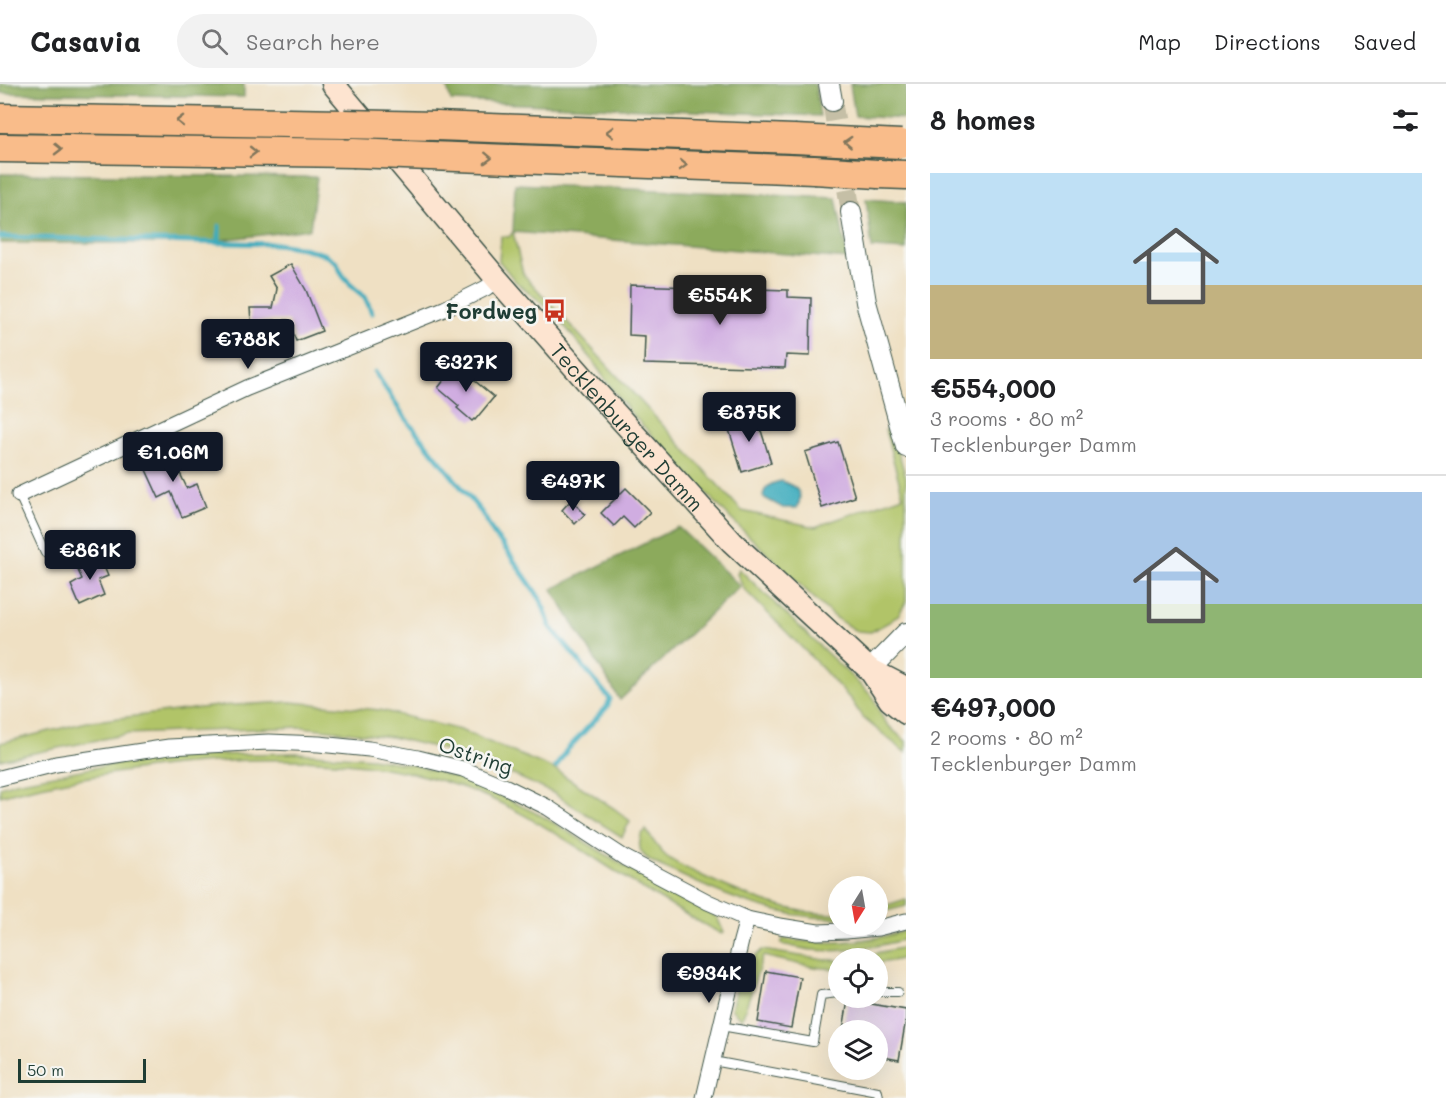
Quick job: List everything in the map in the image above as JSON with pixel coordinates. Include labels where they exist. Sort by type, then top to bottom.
[{"type":"highway","points":[[0,118],[436,126],[904,144]]},
{"type":"highway","points":[[0,148],[353,153],[814,170],[892,175]]},
{"type":"main road","name":"Tecklenburger Damm","points":[[333,84],[497,279],[732,542],[870,670],[890,700],[906,712]]},
{"type":"main road","name":"Tecklenburger Damm","points":[[870,670],[906,689]]},
{"type":"street","points":[[851,212],[866,302],[902,417],[906,444]]},
{"type":"street","points":[[19,495],[247,388],[444,309],[486,288],[497,279]]},
{"type":"street","points":[[870,670],[906,633]]},
{"type":"street","name":"Ostring","points":[[0,778],[56,764],[169,747],[258,743],[329,745],[369,749],[463,769],[506,787],[547,807],[625,858],[708,902],[747,919],[818,932],[878,928],[906,921]]},
{"type":"street","points":[[704,1098],[747,919]]},
{"type":"lane","points":[[19,495],[45,552]]},
{"type":"lane","points":[[888,992],[898,992]]},
{"type":"lane","points":[[721,1026],[813,1042],[821,995],[828,994]]},
{"type":"lane","points":[[713,1061],[878,1092],[879,1098]]},
{"type":"green space","points":[[0,84],[244,84],[244,97],[0,93]]},
{"type":"green space","points":[[446,84],[815,84],[820,116],[451,101]]},
{"type":"green space","points":[[850,84],[906,84],[906,119],[855,116]]},
{"type":"green space","points":[[0,174],[317,177],[310,229],[197,243],[0,243]]},
{"type":"green space","points":[[515,184],[836,198],[848,259],[513,232]]},
{"type":"green space","points":[[866,199],[906,202],[906,250],[872,248]]},
{"type":"green space","points":[[513,232],[523,274],[742,511],[815,527],[903,496],[885,430],[891,430],[906,477],[906,602],[899,614],[871,632],[856,631],[834,617],[732,520],[631,413],[562,323],[547,307],[516,282],[499,261],[501,236],[509,237]]},
{"type":"green space","points":[[678,527],[740,586],[620,700],[552,589]]},
{"type":"green space","points":[[739,569],[874,698],[886,722],[906,741],[906,753],[862,717],[852,701],[821,667],[744,589],[737,574]]},
{"type":"green space","points":[[290,702],[380,710],[460,730],[554,769],[630,821],[622,837],[553,793],[474,757],[392,737],[302,727],[127,734],[0,760],[0,743],[87,722],[217,706]]},
{"type":"green space","points":[[297,753],[372,758],[417,766],[486,789],[542,816],[665,890],[717,917],[724,933],[722,934],[672,906],[514,810],[446,782],[402,771],[357,764],[311,761],[218,762],[97,776],[48,784],[0,796],[0,787],[15,782],[120,763],[203,755]]},
{"type":"green space","points":[[646,830],[666,856],[707,878],[771,904],[828,914],[828,918],[795,915],[754,905],[694,881],[648,859],[641,851],[641,835]]},
{"type":"green space","points":[[906,899],[906,906],[888,910],[888,905]]},
{"type":"green space","points":[[906,931],[906,939],[864,948],[828,948],[828,951],[825,951],[781,944],[783,939],[844,942]]},
{"type":"green space","points":[[906,947],[906,957],[888,961],[888,951]]},
{"type":"green space","points":[[762,950],[828,960],[828,969],[763,956],[742,1019],[731,1009],[741,970]]},
{"type":"water","points":[[781,481],[798,490],[800,498],[797,508],[783,508],[763,497],[769,486]]},
{"type":"building","points":[[291,264],[306,290],[322,331],[296,341],[288,320],[251,321],[250,308],[273,308],[277,289],[269,276]]},
{"type":"building","points":[[630,285],[788,290],[788,297],[811,298],[810,356],[786,355],[785,368],[644,364],[645,336],[629,335]]},
{"type":"building","points":[[456,365],[494,397],[472,421],[438,388]]},
{"type":"building","points":[[756,414],[771,463],[742,472],[727,423]]},
{"type":"building","points":[[838,442],[855,497],[822,508],[805,452]]},
{"type":"building","points":[[168,448],[187,488],[197,484],[206,507],[182,517],[171,492],[159,498],[142,461]]},
{"type":"building","points":[[626,488],[650,512],[634,528],[623,517],[614,526],[601,513]]},
{"type":"building","points":[[571,500],[585,514],[575,524],[562,510]]},
{"type":"building","points":[[99,555],[108,576],[98,580],[104,595],[80,606],[71,585],[82,579],[76,566]]},
{"type":"building","points":[[766,971],[800,977],[791,1028],[758,1022]]},
{"type":"building","points":[[888,1007],[906,1010],[899,1060],[888,1058],[888,1020],[845,1020],[847,1008]]},
{"type":"waterway","points":[[219,226],[219,243]]},
{"type":"waterway","points":[[0,237],[277,244],[303,248],[326,255],[336,262],[343,276],[365,297],[372,313]]},
{"type":"waterway","points":[[375,372],[405,418],[482,513],[495,536],[541,600],[550,626],[610,699],[607,707],[566,751],[556,767]]},
{"type":"tunnel","points":[[832,101],[851,212]]},
{"type":"place","name":"Fordweg","points":[[555,310]]}]
